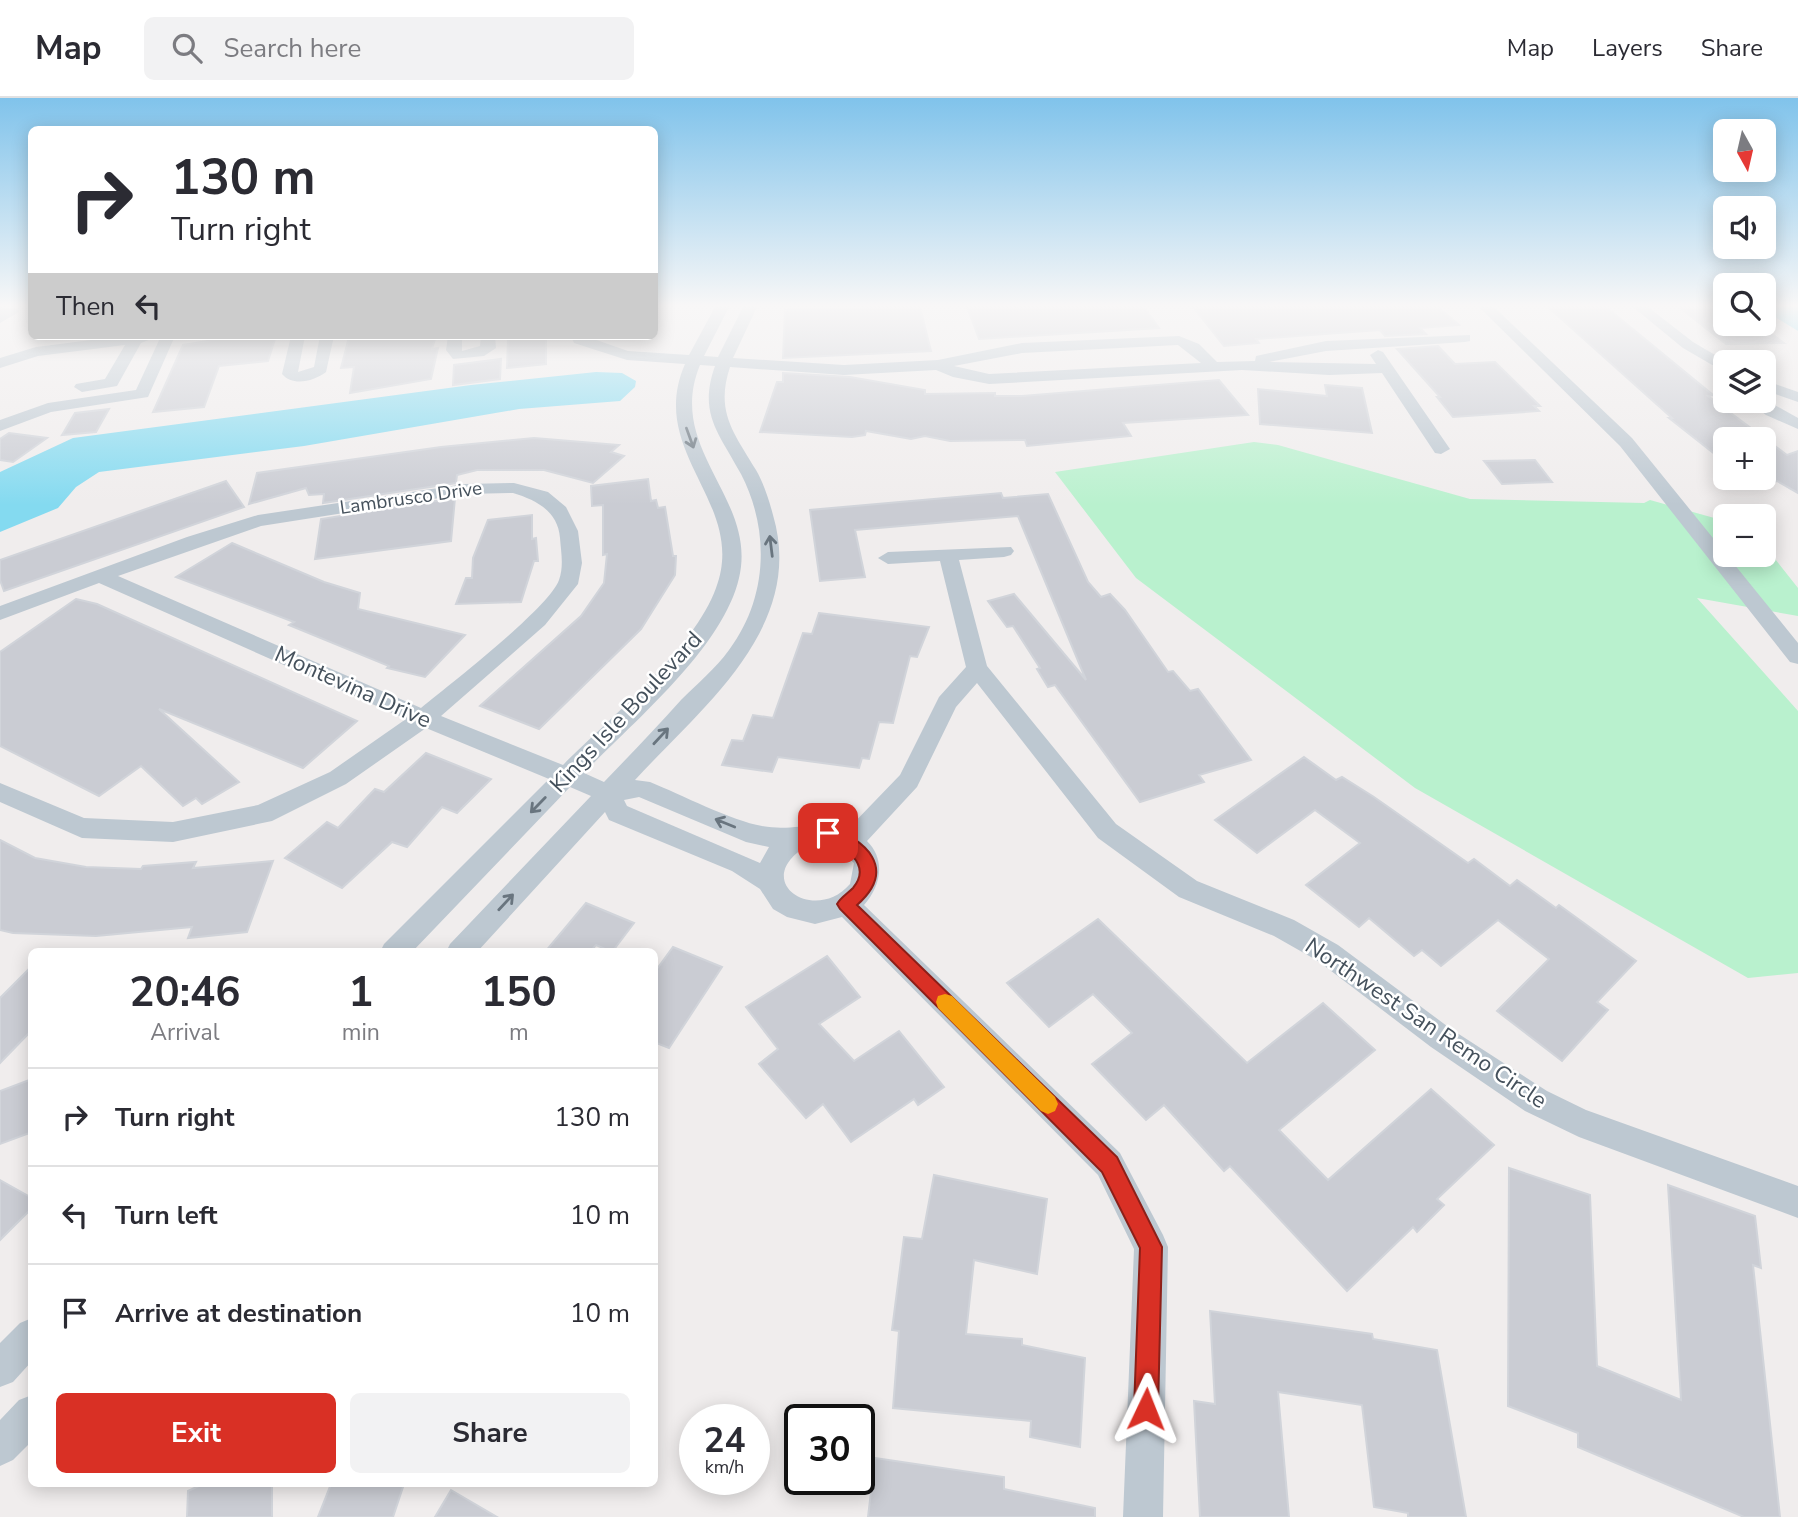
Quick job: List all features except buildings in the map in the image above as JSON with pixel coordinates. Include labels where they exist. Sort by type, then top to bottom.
[{"type":"street","points":[[15,402],[111,383],[115,373]]},
{"type":"street","points":[[0,426],[48,408],[142,394],[151,373]]},
{"type":"street","points":[[290,373],[294,377],[315,373]]},
{"type":"street","name":"Kings Isle Boulevard","points":[[398,948],[697,643],[720,603],[732,570],[729,535],[712,485],[688,438],[682,411],[688,373]]},
{"type":"street","name":"Kings Isle Boulevard","points":[[464,948],[738,654],[763,608],[774,569],[769,530],[751,477],[731,444],[715,404],[716,382],[720,373]]},
{"type":"street","points":[[957,373],[989,379],[1097,373]]},
{"type":"street","points":[[1390,373],[1441,449]]},
{"type":"street","points":[[1554,373],[1626,442],[1798,657]]},
{"type":"street","points":[[1776,389],[1798,397]]},
{"type":"street","points":[[1774,413],[1798,424]]},
{"type":"street","name":"Lambrusco Drive","points":[[0,613],[232,528],[278,516],[466,489],[514,488],[542,496],[552,503],[566,521],[572,563],[568,584],[538,620],[424,719],[338,778],[263,814],[173,832],[82,828],[0,792]]},
{"type":"street","points":[[888,558],[1004,551]]},
{"type":"street","name":"Northwest San Remo Circle","points":[[947,554],[977,668],[1107,831],[1188,889],[1274,924],[1328,953],[1441,1038],[1536,1101],[1579,1122],[1798,1202]]},
{"type":"street","name":"Montevina Drive","points":[[100,576],[424,719],[608,793]]},
{"type":"street","points":[[851,842],[909,781],[947,703],[977,668]]},
{"type":"street","points":[[768,881],[741,864],[618,813],[608,793],[641,788],[755,835],[791,840]]},
{"type":"street","points":[[828,833],[851,842],[867,862],[867,878],[860,892],[846,904],[827,912],[798,909],[775,896],[768,881],[769,865],[777,851],[791,840],[809,834],[828,833]]},
{"type":"street","points":[[846,904],[1109,1164],[1151,1247],[1143,1517]]},
{"type":"street","points":[[0,1368],[28,1339]]},
{"type":"street","points":[[0,1447],[28,1417]]},
{"type":"green space","points":[[1254,442],[1278,445],[1470,499],[1644,503],[1650,500],[1713,518],[1713,567],[1776,567],[1776,560],[1798,588],[1798,616],[1697,598],[1798,711],[1798,973],[1748,978],[1415,788],[1136,578],[1055,472]]},
{"type":"water","points":[[584,373],[622,373],[636,381],[635,387],[620,401],[519,409],[304,446],[99,472],[76,487],[58,508],[0,532],[0,472],[73,438],[471,385]]},
{"type":"slow traffic","points":[[945,1002],[1048,1104]]},
{"type":"route","points":[[828,833],[851,842],[859,848],[867,862],[867,878],[860,892],[846,904],[1109,1164],[1151,1247],[1146,1409]]}]
